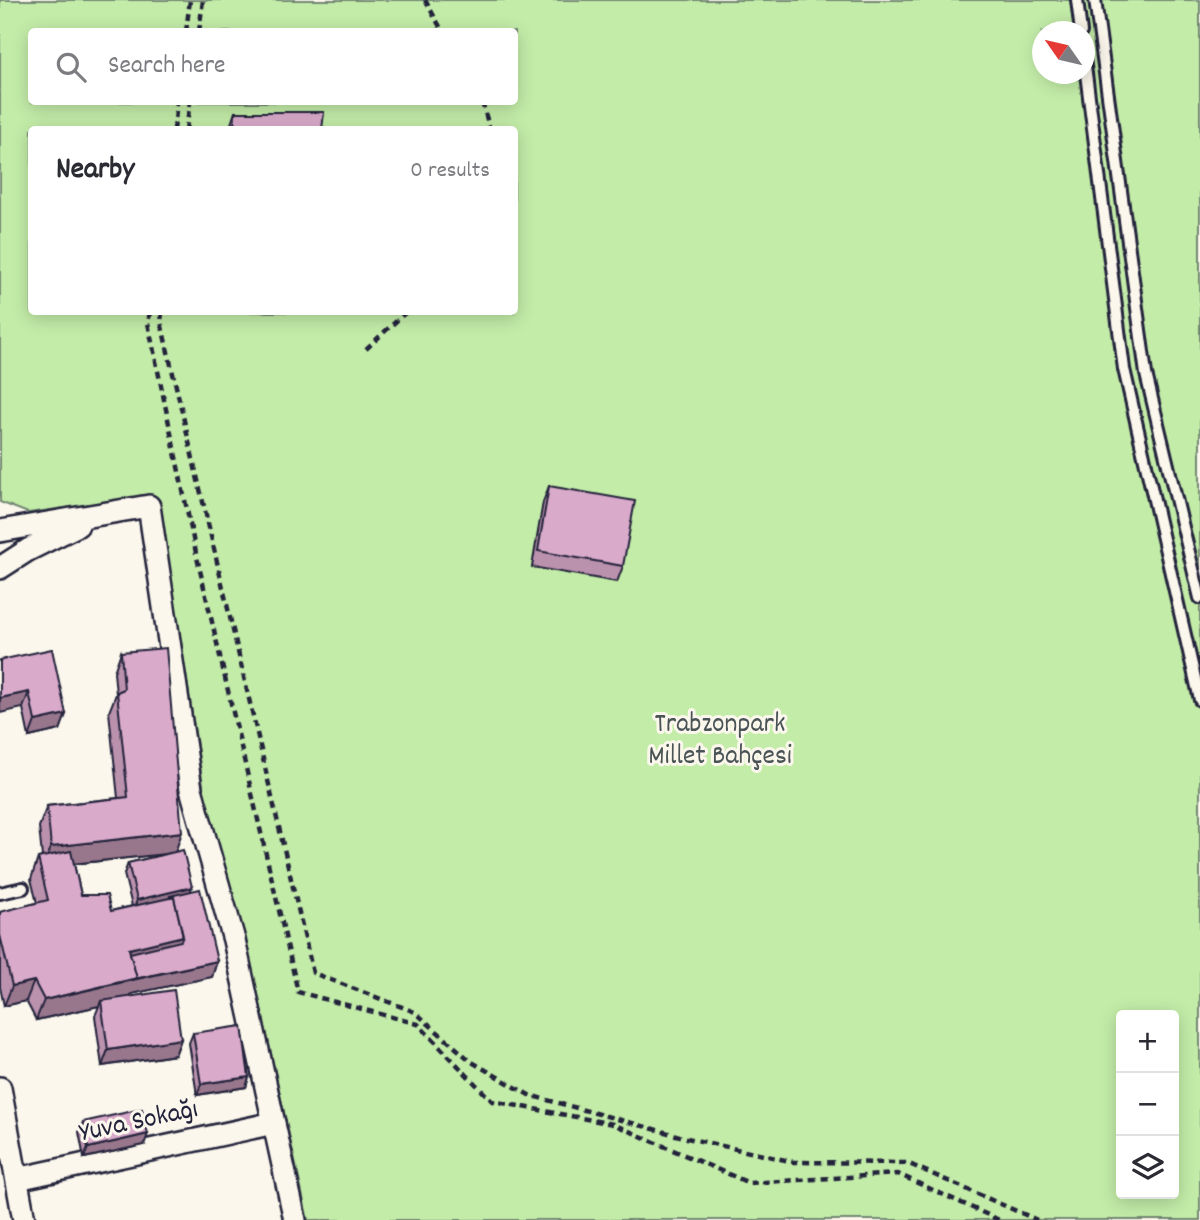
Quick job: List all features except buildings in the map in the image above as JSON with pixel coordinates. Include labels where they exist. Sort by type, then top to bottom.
[{"type":"street","points":[[0,531],[149,506],[191,789],[234,940],[295,1220]]},
{"type":"street","points":[[0,568],[28,550],[99,514]]},
{"type":"street","points":[[0,1088],[24,1220]]},
{"type":"street","name":"Yuva Sokağı","points":[[17,1179],[274,1123]]},
{"type":"lane","points":[[1077,0],[1080,21]]},
{"type":"lane","points":[[1095,0],[1146,374],[1200,598]]},
{"type":"lane","points":[[1087,84],[1124,369],[1200,700]]},
{"type":"lane","points":[[0,893],[23,888]]},
{"type":"path","points":[[186,28],[190,0]]},
{"type":"path","points":[[200,28],[203,0]]},
{"type":"path","points":[[425,0],[441,28]]},
{"type":"path","points":[[174,126],[177,105]]},
{"type":"path","points":[[187,126],[190,105]]},
{"type":"path","points":[[483,105],[489,126]]},
{"type":"path","points":[[149,315],[148,323],[195,553],[298,992],[418,1024],[492,1101],[613,1125],[749,1183],[898,1174],[999,1220]]},
{"type":"path","points":[[162,315],[161,323],[313,973],[415,1012],[472,1062],[529,1095],[687,1138],[794,1162],[907,1163],[1037,1220]]},
{"type":"path","points":[[366,349],[403,315]]},
{"type":"green space","name":"Trabzonpark Millet Bahçesi","points":[[0,0],[1200,0],[1200,1220],[308,1220],[257,991],[208,817],[159,500],[117,501],[28,513],[0,502]]}]
